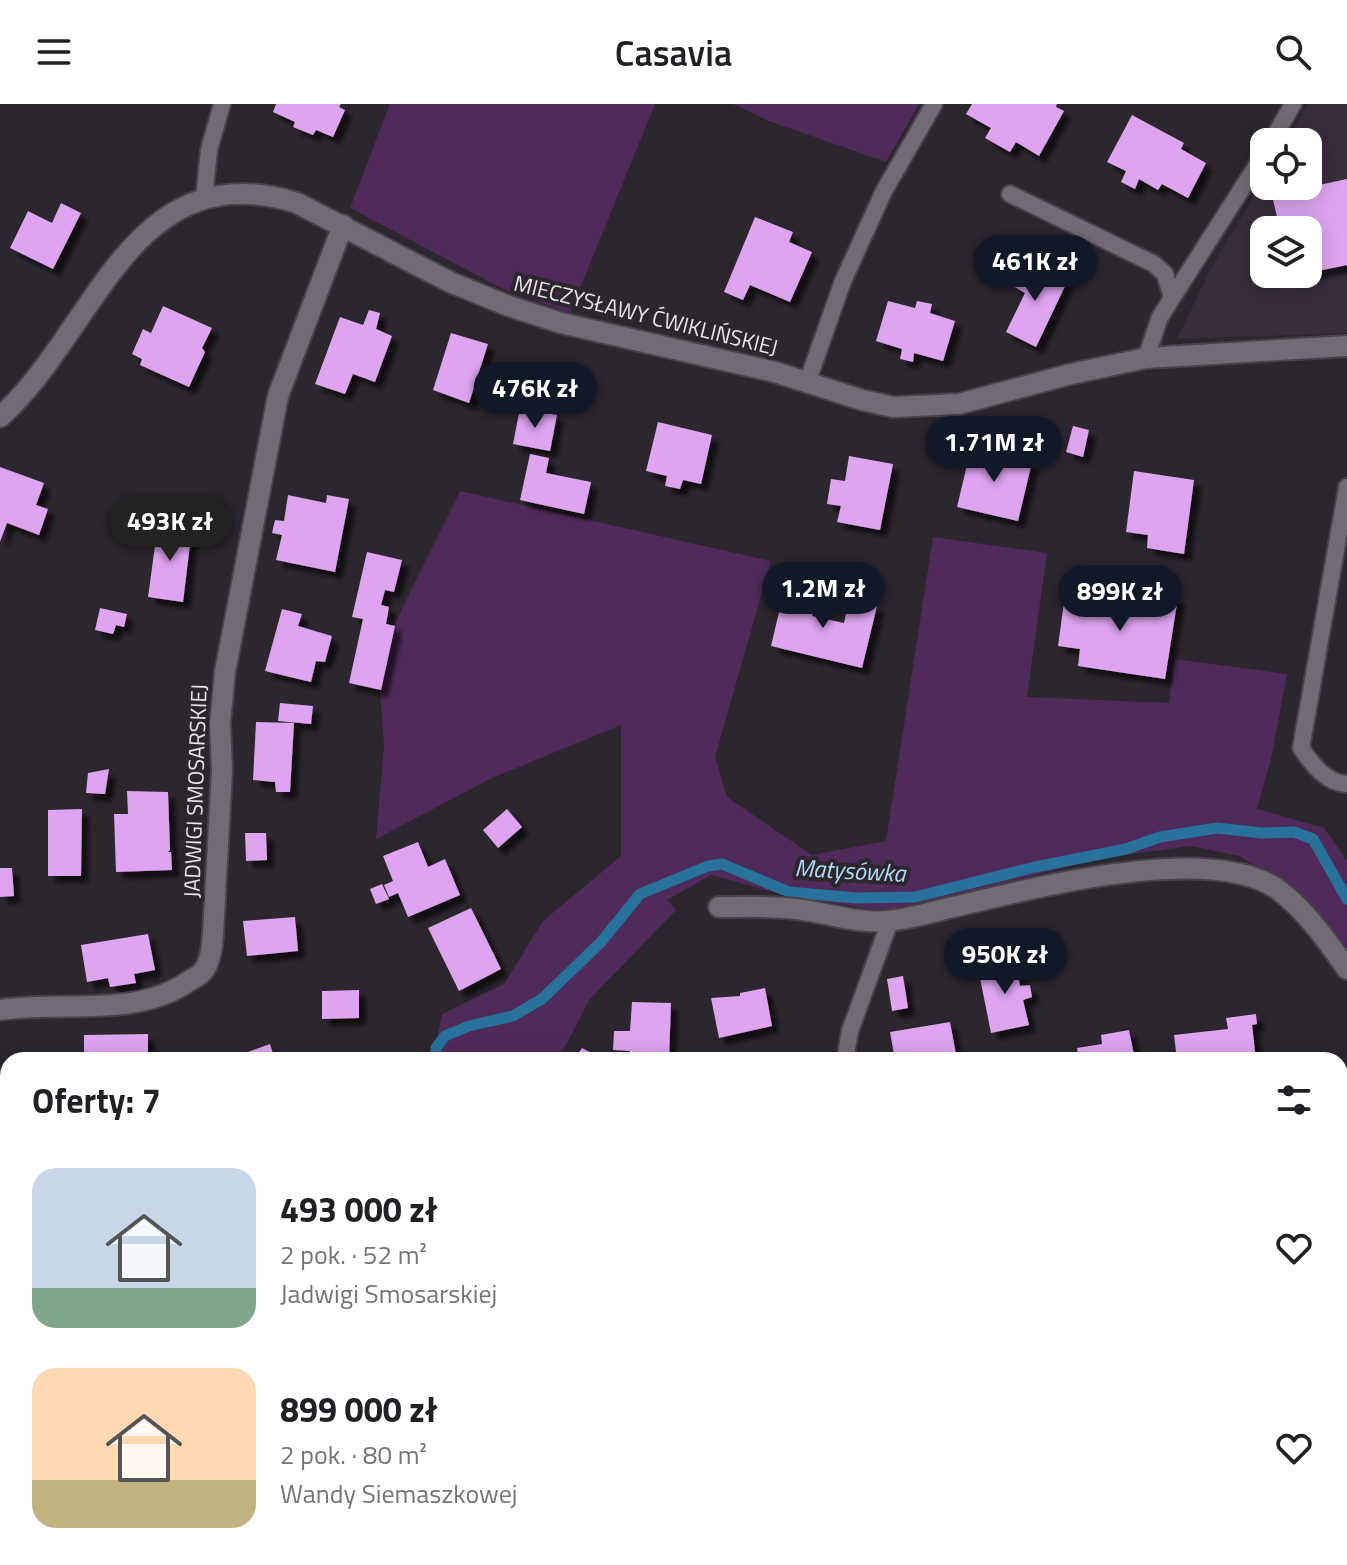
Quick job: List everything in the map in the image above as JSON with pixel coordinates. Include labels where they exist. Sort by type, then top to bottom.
[{"type":"street","name":"MIECZYSŁAWY ĆWIKLIŃSKIEJ","points":[[0,417],[18,402],[39,377],[131,247],[154,225],[204,198],[237,192],[275,196],[297,203],[450,282],[506,305],[561,323],[775,372],[893,407],[927,407],[986,399],[1071,374],[1146,358],[1347,346]]},
{"type":"street","name":"JADWIGI SMOSARSKIEJ","points":[[0,1010],[118,1005],[155,998],[181,987],[204,971],[213,934],[222,770],[220,723],[225,672],[265,453],[278,396],[343,225]]},
{"type":"street","points":[[719,907],[787,908],[854,922],[890,921],[1070,880],[1192,867],[1222,868],[1256,877],[1278,890],[1310,919],[1347,969]]},
{"type":"lane","points":[[204,198],[209,150],[222,104]]},
{"type":"lane","points":[[807,383],[843,281],[884,191],[934,104]]},
{"type":"lane","points":[[1279,128],[1293,104]]},
{"type":"lane","points":[[1146,358],[1160,317],[1250,176]]},
{"type":"lane","points":[[1010,194],[1154,264],[1165,274],[1172,298]]},
{"type":"lane","points":[[1347,487],[1301,748],[1315,768],[1339,784],[1347,784]]},
{"type":"lane","points":[[846,1052],[850,1031],[890,921]]},
{"type":"shaded area","points":[[390,104],[655,104],[570,313],[503,289],[350,208]]},
{"type":"shaded area","points":[[733,104],[919,104],[886,162],[769,121]]},
{"type":"shaded area","points":[[1308,104],[1347,104],[1347,333],[1177,339],[1210,270],[1252,200],[1322,200],[1322,128],[1294,128]]},
{"type":"shaded area","points":[[460,491],[771,561],[715,757],[727,797],[812,855],[886,841],[933,537],[1047,553],[1027,697],[1169,703],[1174,659],[1287,674],[1272,755],[1257,809],[1324,828],[1347,861],[1347,947],[1299,891],[1239,856],[1191,846],[1101,858],[891,912],[788,896],[711,875],[667,900],[676,910],[590,999],[562,1052],[435,1052],[442,1014],[504,984],[543,921],[621,856],[621,725],[492,778],[376,839],[384,746],[380,691],[396,621]]},
{"type":"building","points":[[276,104],[341,104],[339,107],[345,110],[333,137],[316,130],[313,135],[293,127],[295,122],[273,112]]},
{"type":"building","points":[[972,104],[1057,104],[1056,107],[1064,111],[1039,156],[1016,142],[1010,152],[985,138],[991,128],[966,114]]},
{"type":"building","points":[[1132,115],[1184,143],[1181,149],[1206,163],[1188,198],[1162,184],[1158,190],[1139,179],[1135,189],[1121,182],[1126,171],[1107,162]]},
{"type":"building","points":[[1347,179],[1347,265],[1322,270],[1322,216],[1277,216],[1273,200],[1322,200],[1322,184]]},
{"type":"building","points":[[61,203],[81,213],[53,269],[10,248],[28,211],[52,223]]},
{"type":"building","points":[[755,217],[793,232],[789,242],[812,252],[790,302],[750,285],[743,300],[724,292]]},
{"type":"building","points":[[1025,262],[1067,282],[1036,347],[1006,332],[1025,293],[1013,286]]},
{"type":"building","points":[[888,301],[915,308],[917,301],[932,304],[930,313],[955,321],[943,361],[914,353],[913,362],[900,359],[902,349],[876,341]]},
{"type":"building","points":[[163,306],[212,328],[189,387],[140,365],[142,359],[132,354],[143,329],[151,333]]},
{"type":"building","points":[[369,310],[380,313],[376,329],[392,336],[375,382],[353,374],[345,394],[315,384],[340,317],[363,325]]},
{"type":"building","points":[[451,333],[488,344],[469,403],[433,390]]},
{"type":"building","points":[[520,408],[557,415],[550,451],[513,444]]},
{"type":"building","points":[[658,422],[712,435],[701,484],[683,480],[680,489],[665,486],[667,476],[646,471]]},
{"type":"building","points":[[1073,426],[1089,430],[1083,457],[1066,452]]},
{"type":"building","points":[[971,448],[1032,462],[1018,521],[957,507]]},
{"type":"building","points":[[530,454],[549,458],[546,473],[591,482],[584,514],[520,500]]},
{"type":"building","points":[[849,456],[893,464],[880,530],[837,522],[841,506],[827,504],[831,479],[845,481]]},
{"type":"building","points":[[0,467],[44,483],[36,505],[48,509],[39,535],[7,523],[0,542]]},
{"type":"building","points":[[1134,471],[1194,480],[1184,554],[1147,548],[1148,535],[1126,532]]},
{"type":"building","points":[[288,495],[326,503],[327,495],[349,499],[335,572],[276,560],[282,535],[272,533],[275,520],[284,521]]},
{"type":"building","points":[[158,524],[192,528],[183,602],[148,597]]},
{"type":"building","points":[[367,552],[402,560],[394,592],[385,590],[381,605],[389,607],[386,624],[395,626],[381,690],[349,683],[363,619],[352,617]]},
{"type":"building","points":[[1090,583],[1118,587],[1114,609],[1146,614],[1150,594],[1178,597],[1165,679],[1078,666],[1080,649],[1058,646],[1064,602],[1086,605]]},
{"type":"building","points":[[785,587],[818,595],[812,616],[844,623],[849,599],[877,606],[862,668],[771,646]]},
{"type":"building","points":[[100,608],[127,614],[124,627],[116,625],[113,634],[95,630]]},
{"type":"building","points":[[282,609],[302,614],[298,626],[332,636],[325,662],[316,661],[311,682],[265,671]]},
{"type":"building","points":[[280,703],[313,706],[311,724],[278,721]]},
{"type":"building","points":[[256,722],[294,723],[290,792],[276,792],[275,782],[253,780]]},
{"type":"building","points":[[109,769],[105,794],[86,793],[88,773]]},
{"type":"building","points":[[127,791],[168,792],[168,852],[171,852],[172,870],[116,872],[114,814],[128,814]]},
{"type":"building","points":[[82,809],[81,876],[48,876],[48,810]]},
{"type":"building","points":[[507,809],[522,827],[498,848],[483,830]]},
{"type":"building","points":[[245,833],[266,833],[267,860],[246,861]]},
{"type":"building","points":[[418,842],[428,867],[445,859],[460,895],[408,917],[398,893],[389,897],[384,885],[393,881],[383,856]]},
{"type":"building","points":[[0,868],[12,868],[14,896],[0,897]]},
{"type":"building","points":[[382,884],[389,899],[376,904],[370,889]]},
{"type":"building","points":[[471,908],[501,969],[459,991],[428,928]]},
{"type":"building","points":[[295,917],[298,951],[247,956],[243,921]]},
{"type":"building","points":[[148,934],[155,970],[134,974],[136,983],[110,987],[108,978],[87,982],[81,945]]},
{"type":"building","points":[[1021,959],[1024,973],[1018,974],[1020,986],[1030,985],[1032,997],[1023,1000],[1029,1025],[991,1033],[978,968]]},
{"type":"building","points":[[903,976],[908,1008],[892,1011],[887,979]]},
{"type":"building","points":[[765,988],[772,1026],[719,1038],[711,998],[740,996],[740,993]]},
{"type":"building","points":[[359,990],[359,1018],[322,1019],[322,991]]},
{"type":"building","points":[[632,1002],[671,1003],[669,1052],[613,1050],[614,1031],[630,1031]]},
{"type":"building","points":[[1256,1014],[1257,1024],[1252,1025],[1255,1052],[1176,1052],[1174,1035],[1228,1029],[1226,1018]]},
{"type":"building","points":[[950,1022],[956,1052],[894,1052],[890,1032]]},
{"type":"building","points":[[1129,1030],[1133,1052],[1078,1052],[1077,1048],[1102,1044],[1101,1035]]},
{"type":"building","points":[[148,1034],[148,1052],[84,1052],[84,1035]]},
{"type":"building","points":[[270,1044],[272,1052],[248,1052]]},
{"type":"waterway","name":"Matysówka","points":[[436,1052],[445,1036],[469,1026],[513,1016],[542,999],[601,942],[640,894],[708,866],[722,864],[789,892],[856,898],[915,897],[1035,867],[1126,849],[1160,837],[1217,828],[1262,833],[1294,832],[1313,839],[1347,899]]}]
